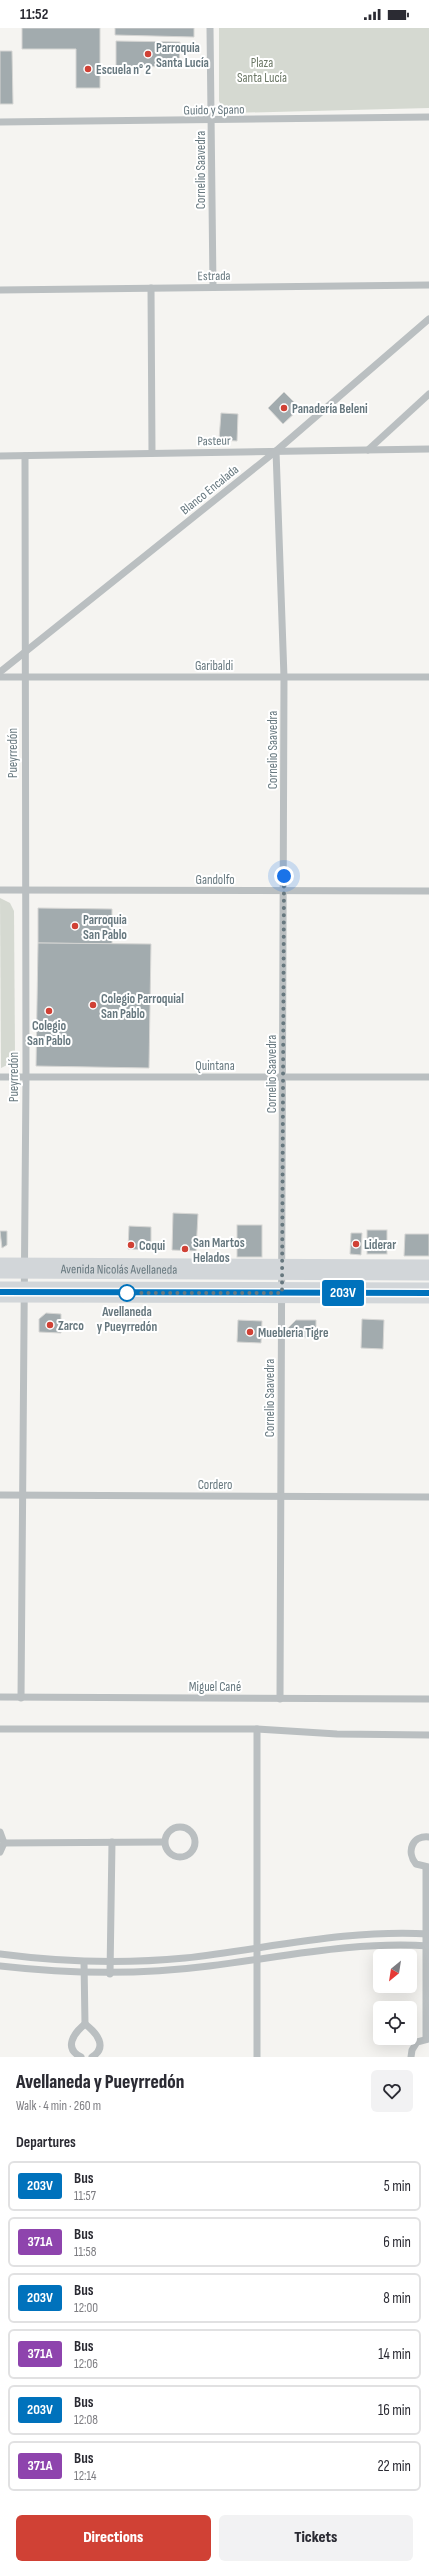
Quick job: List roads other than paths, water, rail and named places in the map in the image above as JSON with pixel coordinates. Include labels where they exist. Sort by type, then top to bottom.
[{"type":"main road","name":"Avenida Nicolás Avellaneda","points":[[0,1268],[429,1270]]},
{"type":"main road","name":"Avenida Nicolás Avellaneda","points":[[0,1292],[429,1293]]},
{"type":"street","name":"Cornelio Saavedra","points":[[210,28],[212,121],[212,287]]},
{"type":"street","name":"Guido y Spano","points":[[0,122],[212,121],[429,117]]},
{"type":"street","name":"Estrada","points":[[0,290],[429,285]]},
{"type":"street","points":[[151,288],[152,453]]},
{"type":"street","name":"Blanco Encalada","points":[[0,672],[276,451],[429,319]]},
{"type":"street","points":[[368,450],[429,394]]},
{"type":"street","name":"Pasteur","points":[[0,456],[429,449]]},
{"type":"street","name":"Cornelio Saavedra","points":[[276,451],[284,677],[280,1698]]},
{"type":"street","name":"Pueyrredón","points":[[21,1698],[26,1077],[24,890],[25,456]]},
{"type":"street","name":"Garibaldi","points":[[0,677],[429,677]]},
{"type":"street","name":"Gandolfo","points":[[0,890],[284,892],[429,891]]},
{"type":"street","name":"Quintana","points":[[0,1077],[429,1077]]},
{"type":"street","name":"Cordero","points":[[0,1495],[429,1496]]},
{"type":"street","name":"Miguel Cané","points":[[0,1698],[429,1699]]},
{"type":"street","points":[[0,1729],[257,1729],[337,1734],[429,1735]]},
{"type":"street","points":[[256,2057],[257,1729]]},
{"type":"street","points":[[177,1827],[191,1832],[195,1842],[192,1851],[180,1858],[171,1855],[164,1842],[168,1832],[177,1827]]},
{"type":"street","points":[[0,1832],[4,1843],[0,1852]]},
{"type":"street","points":[[412,2057],[414,2046],[428,2039],[427,1868],[416,1864],[410,1855],[416,1840],[429,1837]]},
{"type":"street","points":[[110,1974],[112,1842]]},
{"type":"street","points":[[4,1843],[164,1842]]},
{"type":"street","points":[[0,1954],[84,1962],[182,1958],[256,1946],[339,1936],[427,1934]]},
{"type":"street","points":[[0,1966],[84,1974],[110,1974],[179,1969],[337,1948],[427,1946]]},
{"type":"street","points":[[80,2057],[72,2051],[71,2045],[74,2034],[85,2024],[84,1962]]},
{"type":"street","points":[[85,2024],[97,2033],[101,2044],[99,2050],[92,2057]]},
{"type":"place","name":"Parroquia Santa Lucía","points":[[148,54]]},
{"type":"place","name":"Escuela n° 2","points":[[88,69]]},
{"type":"place","name":"Panadería Beleni","points":[[284,408]]},
{"type":"place","name":"Parroquia San Pablo","points":[[75,926]]},
{"type":"place","name":"Colegio Parroquial San Pablo","points":[[93,1005]]},
{"type":"place","name":"Colegio San Pablo","points":[[49,1011]]},
{"type":"place","name":"Liderar","points":[[356,1244]]},
{"type":"place","name":"Coqui","points":[[131,1245]]},
{"type":"place","name":"San Martos Helados","points":[[185,1249]]},
{"type":"place","name":"Avellaneda y Pueyrredón","points":[[127,1293]]},
{"type":"place","name":"Zarco","points":[[50,1325]]},
{"type":"place","name":"Muebleria Tigre","points":[[250,1332]]},
{"type":"park label","name":"Plaza Santa Lucía","points":[[262,70]]}]
